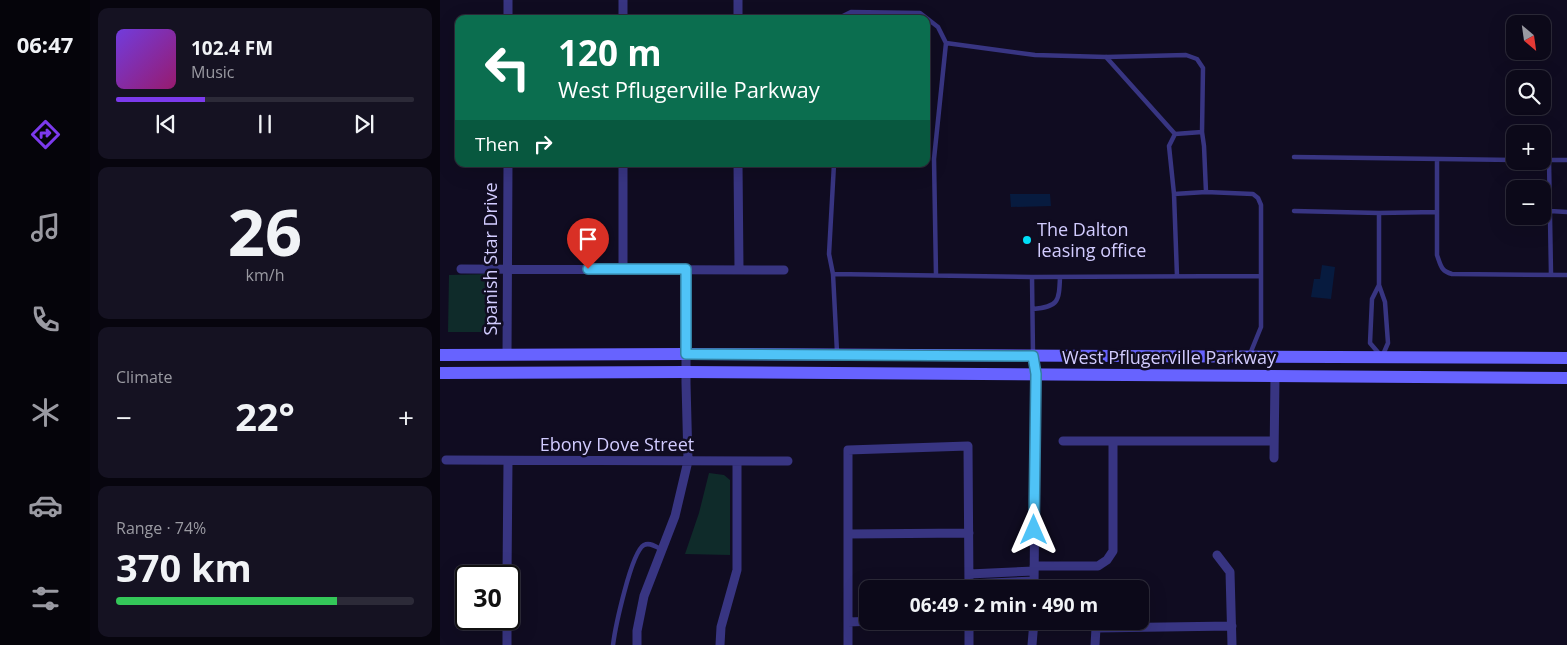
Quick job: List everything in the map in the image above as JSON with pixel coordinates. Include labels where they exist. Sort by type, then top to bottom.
[{"type":"main road","name":"West Pflugerville Parkway","points":[[440,355],[686,354],[1567,358]]},
{"type":"main road","points":[[1382,357],[1382,377]]},
{"type":"main road","name":"West Pflugerville Parkway","points":[[440,373],[686,372],[1567,378]]},
{"type":"street","points":[[508,0],[508,15]]},
{"type":"street","points":[[622,0],[623,15]]},
{"type":"street","points":[[738,0],[738,15]]},
{"type":"street","name":"Spanish Star Drive","points":[[507,355],[508,167]]},
{"type":"street","points":[[623,167],[623,269]]},
{"type":"street","points":[[738,167],[739,270]]},
{"type":"street","points":[[461,269],[784,270]]},
{"type":"street","points":[[637,645],[637,631],[644,596],[675,516],[688,461],[686,269]]},
{"type":"street","points":[[1033,356],[1036,374],[1034,580]]},
{"type":"street","points":[[1274,376],[1274,458]]},
{"type":"street","points":[[1063,440],[1274,441]]},
{"type":"street","points":[[982,580],[1034,568],[1098,566],[1107,560],[1112,552],[1113,441]]},
{"type":"street","points":[[848,645],[848,450],[968,446],[969,580]]},
{"type":"street","name":"Ebony Dove Street","points":[[446,460],[788,461]]},
{"type":"street","points":[[508,461],[508,565]]},
{"type":"street","points":[[720,645],[721,627],[737,570],[738,461]]},
{"type":"street","points":[[848,534],[969,533]]},
{"type":"street","points":[[1217,555],[1230,572],[1232,645]]},
{"type":"street","points":[[1001,577],[1013,580]]},
{"type":"street","points":[[848,622],[859,622]]},
{"type":"street","points":[[1095,645],[1096,628],[1232,626]]},
{"type":"street","points":[[508,630],[508,645]]},
{"type":"street","points":[[969,630],[969,645]]},
{"type":"street","points":[[1032,645],[1033,630]]},
{"type":"lane","points":[[845,15],[851,12],[920,13],[923,15]]},
{"type":"lane","points":[[930,21],[938,27],[946,43],[934,159],[936,275]]},
{"type":"lane","points":[[946,43],[1035,55],[1106,57],[1186,55],[1197,59],[1203,68],[1202,132],[1206,192]]},
{"type":"lane","points":[[1106,57],[1175,134]]},
{"type":"lane","points":[[1175,134],[1202,132]]},
{"type":"lane","points":[[1175,134],[1169,146],[1174,194],[1177,276]]},
{"type":"lane","points":[[1294,156],[1506,160]]},
{"type":"lane","points":[[1437,158],[1437,256],[1446,272],[1452,274],[1567,275]]},
{"type":"lane","points":[[1551,160],[1567,160]]},
{"type":"lane","points":[[834,167],[829,254],[833,274],[837,355]]},
{"type":"lane","points":[[1174,194],[1206,192],[1253,194],[1258,198],[1261,205],[1261,327],[1249,357]]},
{"type":"lane","points":[[1294,211],[1437,212]]},
{"type":"lane","points":[[1551,211],[1567,212]]},
{"type":"lane","points":[[1379,213],[1379,285],[1385,302],[1388,343],[1382,357],[1370,343],[1372,300],[1379,285]]},
{"type":"lane","points":[[1550,225],[1551,274]]},
{"type":"lane","points":[[833,274],[1032,277],[1261,276]]},
{"type":"lane","points":[[1032,277],[1033,356]]},
{"type":"lane","points":[[1033,309],[1046,308],[1057,300],[1060,277]]},
{"type":"lane","points":[[613,645],[623,594],[637,555],[645,544],[652,544],[662,550]]},
{"type":"green space","points":[[492,274],[492,332],[448,332],[449,275]]},
{"type":"green space","points":[[709,473],[724,475],[730,480],[730,555],[685,554],[699,513]]},
{"type":"water","points":[[1010,194],[1050,194],[1051,206],[1011,207]]},
{"type":"water","points":[[1322,265],[1335,267],[1331,299],[1311,297],[1314,279],[1320,279]]},
{"type":"place","name":"The Dalton leasing office","points":[[1027,240]]},
{"type":"route","points":[[588,269],[686,269],[686,354],[1033,356],[1036,374],[1034,530]]}]
